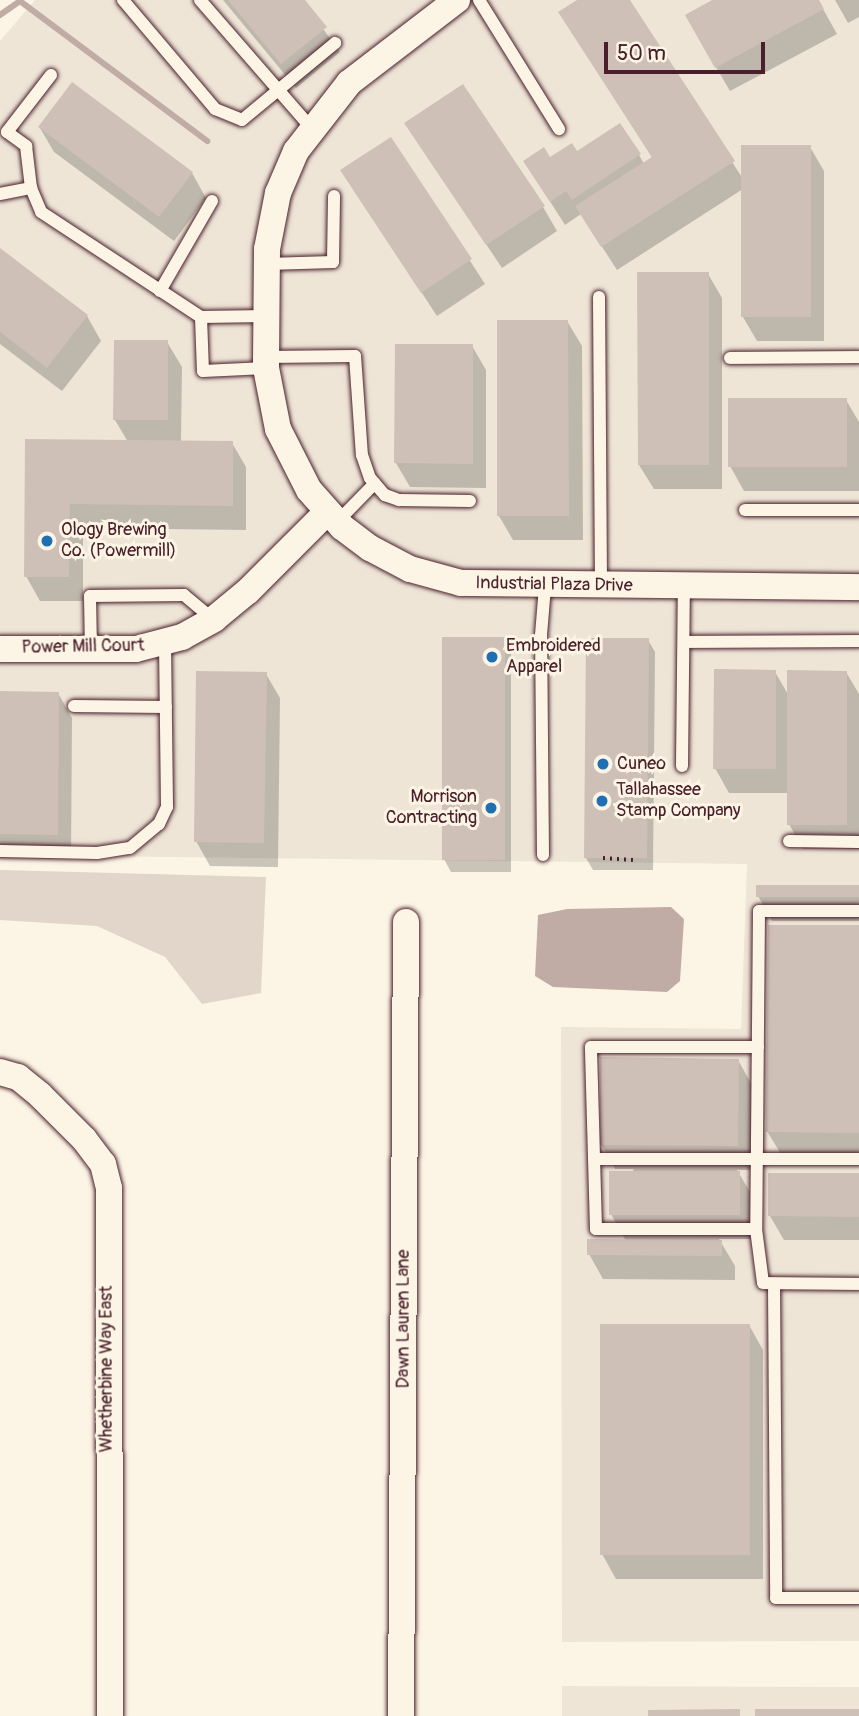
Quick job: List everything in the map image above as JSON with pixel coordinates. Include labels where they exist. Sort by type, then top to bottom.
[{"type":"street","name":"Industrial Plaza Drive","points":[[457,0],[404,37],[349,83],[312,129],[278,193],[267,264],[266,362],[278,429],[292,461],[332,517],[370,548],[410,569],[461,583],[545,586],[859,587]]},
{"type":"street","name":"Power Mill Court","points":[[0,649],[136,649],[165,642],[214,619],[332,517]]},
{"type":"street","name":"Dawn Lauren Lane","points":[[401,1716],[406,922]]},
{"type":"street","name":"Whetherbine Way East","points":[[0,1072],[18,1077],[84,1139],[103,1164],[110,1188],[110,1716]]},
{"type":"lane","points":[[123,0],[215,109],[242,120],[335,43]]},
{"type":"lane","points":[[200,0],[312,129]]},
{"type":"lane","points":[[479,0],[559,129]]},
{"type":"lane","points":[[51,75],[7,132],[26,146],[31,188],[41,212],[201,317],[266,316]]},
{"type":"lane","points":[[0,194],[31,188]]},
{"type":"lane","points":[[267,264],[333,262],[334,196]]},
{"type":"lane","points":[[160,290],[212,201]]},
{"type":"lane","points":[[599,297],[601,586]]},
{"type":"lane","points":[[201,317],[203,371],[266,362],[355,356],[362,455],[375,483],[399,500],[470,501]]},
{"type":"lane","points":[[730,358],[859,357]]},
{"type":"lane","points":[[332,517],[375,483]]},
{"type":"lane","points":[[745,510],[859,510]]},
{"type":"lane","points":[[543,855],[541,635],[545,586]]},
{"type":"lane","points":[[682,766],[684,587]]},
{"type":"lane","points":[[90,649],[90,596],[184,595],[214,619]]},
{"type":"lane","points":[[684,642],[859,641]]},
{"type":"lane","points":[[0,851],[97,853],[130,848],[148,836],[167,807],[165,642]]},
{"type":"lane","points":[[74,706],[166,707]]},
{"type":"lane","points":[[789,841],[859,842]]},
{"type":"lane","points":[[859,911],[759,911],[756,1229],[769,1283],[776,1598],[859,1598]]},
{"type":"lane","points":[[756,1229],[596,1229],[592,1046],[758,1047]]},
{"type":"lane","points":[[594,1159],[859,1159]]},
{"type":"lane","points":[[769,1283],[859,1284]]},
{"type":"path","points":[[603,858],[633,860]]},
{"type":"shaded area","points":[[35,0],[859,0],[859,1641],[562,1642],[561,1027],[741,1029],[747,864],[0,855],[0,41]]},
{"type":"shaded area","points":[[0,870],[266,877],[261,993],[202,1004],[165,957],[97,926],[0,920]]},
{"type":"shaded area","points":[[671,907],[684,919],[680,981],[667,992],[553,987],[535,976],[538,915],[567,909]]},
{"type":"shaded area","points":[[562,1686],[859,1687],[859,1716],[562,1716]]},
{"type":"building","points":[[228,0],[305,0],[327,27],[281,64]]},
{"type":"building","points":[[577,0],[630,0],[735,161],[601,247],[575,206],[652,157],[558,12]]},
{"type":"building","points":[[712,0],[819,0],[824,9],[715,68],[685,15]]},
{"type":"building","points":[[72,82],[193,172],[159,217],[38,127]]},
{"type":"building","points":[[463,84],[545,206],[486,245],[404,123]]},
{"type":"building","points":[[620,123],[641,154],[572,200],[566,191],[550,202],[523,161],[544,147],[550,157],[572,143],[577,151]]},
{"type":"building","points":[[391,137],[472,259],[421,293],[340,170]]},
{"type":"building","points":[[741,145],[811,145],[811,317],[741,317]]},
{"type":"building","points":[[0,248],[88,315],[47,368],[0,332]]},
{"type":"building","points":[[637,272],[709,272],[709,465],[638,465]]},
{"type":"building","points":[[497,320],[568,320],[569,516],[497,516]]},
{"type":"building","points":[[114,340],[168,340],[168,420],[113,420]]},
{"type":"building","points":[[395,344],[473,344],[473,464],[394,463]]},
{"type":"building","points":[[728,398],[847,398],[847,467],[728,467]]},
{"type":"building","name":"Ology Brewing Co. (Powermill)","points":[[25,439],[233,441],[233,506],[70,504],[69,577],[24,577]]},
{"type":"building","points":[[442,637],[505,637],[505,860],[442,860]]},
{"type":"building","points":[[586,638],[649,638],[647,858],[584,858]]},
{"type":"building","points":[[714,669],[776,670],[776,769],[713,769]]},
{"type":"building","points":[[787,670],[847,671],[847,825],[787,825]]},
{"type":"building","points":[[196,671],[267,672],[264,843],[194,842]]},
{"type":"building","points":[[0,691],[59,692],[58,835],[0,834]]},
{"type":"building","points":[[756,885],[859,885],[859,897],[756,897]]},
{"type":"building","points":[[768,925],[859,925],[859,1133],[766,1132]]},
{"type":"building","points":[[600,1057],[739,1059],[738,1146],[600,1145]]},
{"type":"building","points":[[609,1171],[740,1171],[740,1215],[609,1215]]},
{"type":"building","points":[[768,1173],[859,1173],[859,1217],[768,1216]]},
{"type":"building","points":[[587,1239],[722,1240],[722,1256],[587,1255]]},
{"type":"building","points":[[600,1324],[750,1324],[750,1555],[600,1555]]},
{"type":"building","points":[[740,1709],[740,1716],[648,1716],[648,1710]]},
{"type":"building","points":[[755,1709],[859,1709],[859,1716],[755,1716]]},
{"type":"waterway","points":[[0,15],[20,1],[207,141]]},
{"type":"place","name":"Ology Brewing Co. (Powermill)","points":[[47,541]]},
{"type":"place","name":"Embroidered Apparel","points":[[492,657]]},
{"type":"place","name":"Cuneo","points":[[603,764]]},
{"type":"place","name":"Tallahassee Stamp Company","points":[[602,801]]},
{"type":"place","name":"Morrison Contracting","points":[[491,808]]}]
